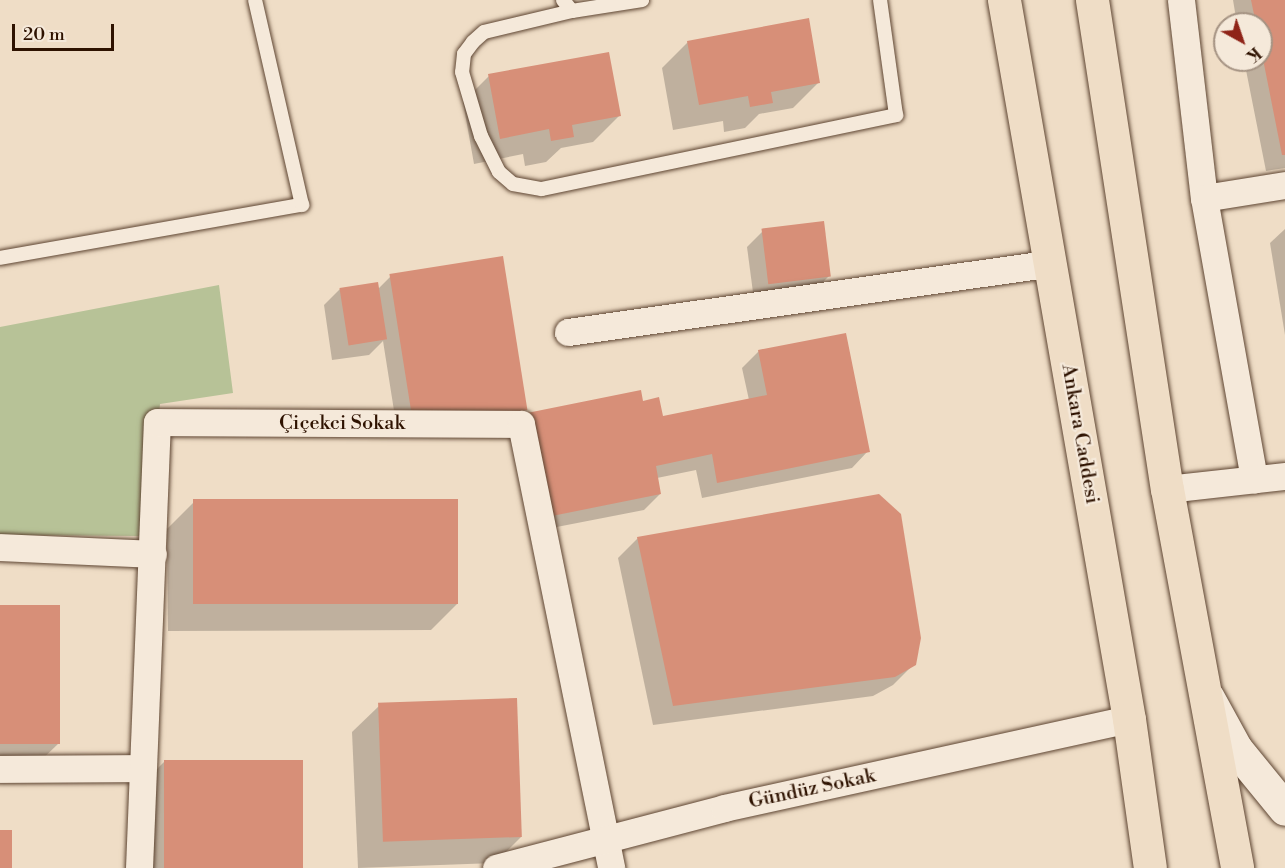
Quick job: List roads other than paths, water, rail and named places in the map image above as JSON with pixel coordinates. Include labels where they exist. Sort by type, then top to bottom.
[{"type":"main road","name":"Ankara Caddesi","points":[[1004,0],[1130,719],[1150,868]]},
{"type":"main road","points":[[1092,0],[1167,489],[1237,868]]},
{"type":"street","points":[[1181,0],[1204,198],[1254,480]]},
{"type":"street","points":[[1204,198],[1285,185]]},
{"type":"street","points":[[568,332],[1050,262]]},
{"type":"street","name":"Çiçekci Sokak","points":[[139,868],[141,768],[153,554],[157,422],[521,424],[610,868]]},
{"type":"street","points":[[1167,489],[1285,476]]},
{"type":"street","points":[[0,547],[153,554]]},
{"type":"street","points":[[1205,693],[1236,748],[1285,809]]},
{"type":"street","name":"Gündüz Sokak","points":[[496,868],[724,808],[1130,719]]},
{"type":"street","points":[[0,769],[141,768]]},
{"type":"lane","points":[[0,258],[303,205],[255,0]]},
{"type":"lane","points":[[642,0],[567,6],[484,33],[472,42],[464,54],[462,72],[481,136],[500,172],[513,184],[542,189],[896,115],[880,0]]}]
